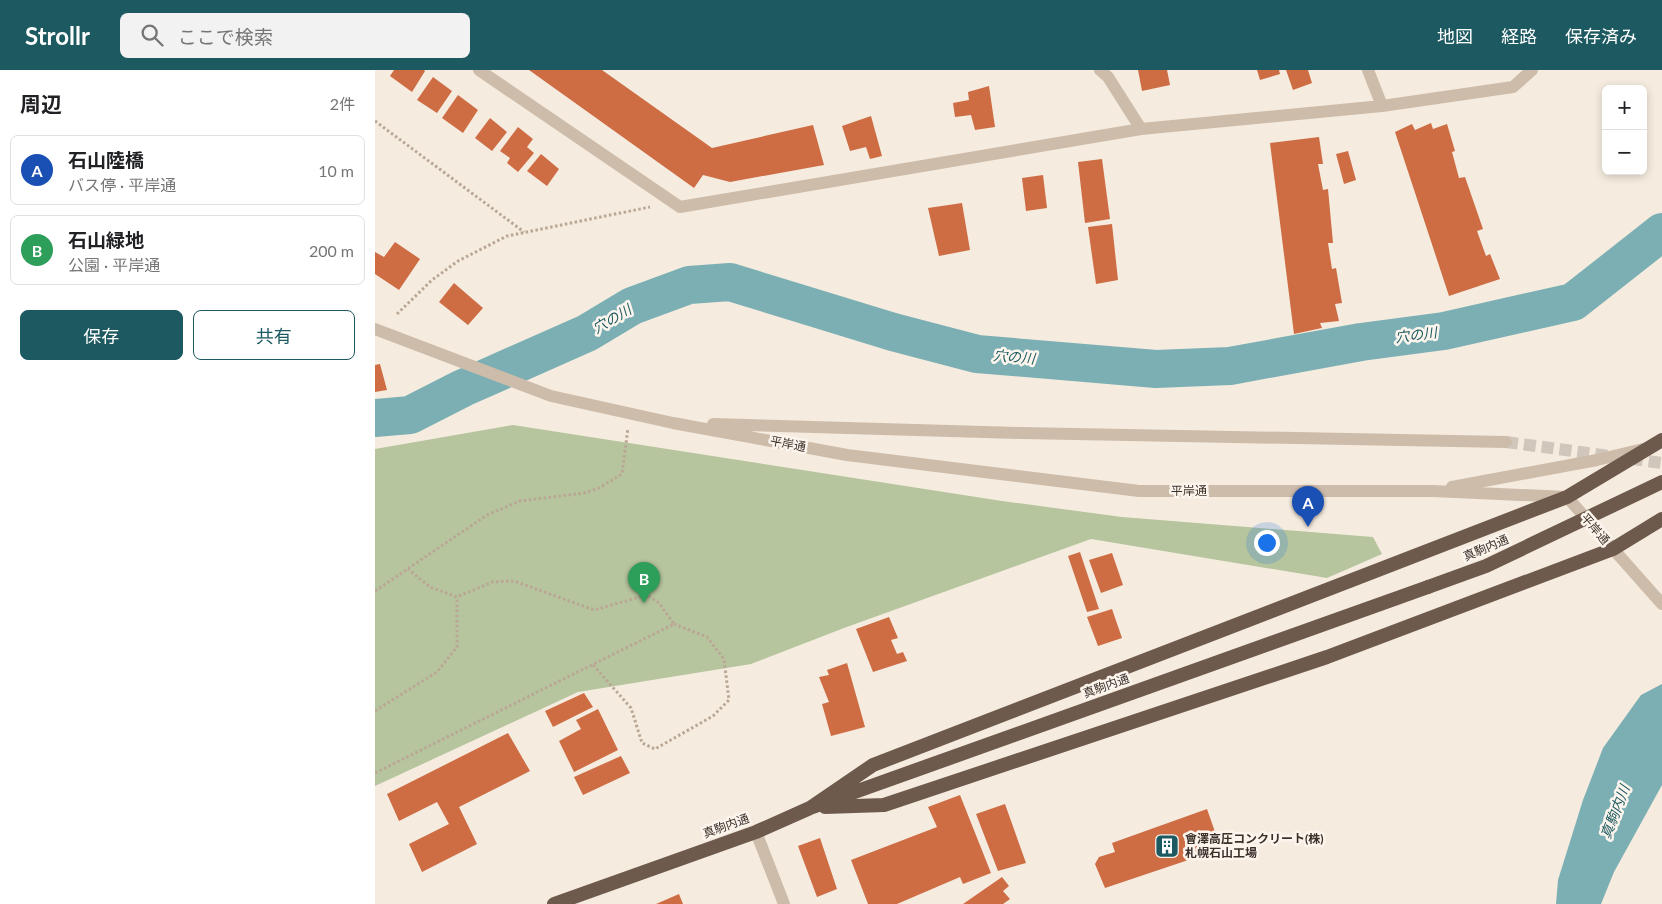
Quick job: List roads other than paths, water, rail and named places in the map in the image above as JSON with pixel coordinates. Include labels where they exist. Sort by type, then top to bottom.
[{"type":"highway","points":[[810,808],[873,765],[1567,497],[1656,443]]},
{"type":"highway","name":"真駒内通","points":[[554,904],[756,832],[810,808],[1486,566],[1662,482]]},
{"type":"highway","points":[[810,808],[884,805],[1327,657],[1613,549],[1662,519]]},
{"type":"street","points":[[479,70],[680,207],[1141,129],[1382,106],[1513,87],[1532,70]]},
{"type":"street","points":[[1100,70],[1108,77],[1141,129]]},
{"type":"street","points":[[1368,70],[1382,106]]},
{"type":"street","name":"平岸通","points":[[375,329],[551,396],[673,422],[847,455],[1139,492],[1433,491],[1567,497],[1662,604]]},
{"type":"street","name":"平岸通","points":[[673,422],[1032,434],[1506,442]]},
{"type":"street","points":[[1433,491],[1597,460],[1656,443]]},
{"type":"street","points":[[756,832],[784,904]]},
{"type":"water","name":"真駒内川","points":[[1662,684],[1662,785],[1614,872],[1601,904],[1556,904],[1558,880],[1583,800],[1603,748],[1641,695]]},
{"type":"waterway","name":"穴の川","points":[[375,418],[410,415],[463,388],[587,333],[632,306],[689,285],[730,282],[893,332],[977,354],[1156,369],[1230,366],[1361,342],[1444,331],[1573,302],[1662,232]]},
{"type":"tunnel","points":[[1506,442],[1662,463]]},
{"type":"place","name":"石山陸橋","points":[[1308,527]]},
{"type":"place","name":"石山緑地","points":[[644,603]]},
{"type":"place","name":"會澤高圧コンクリート(株) 札幌石山工場","points":[[1167,846]]}]
